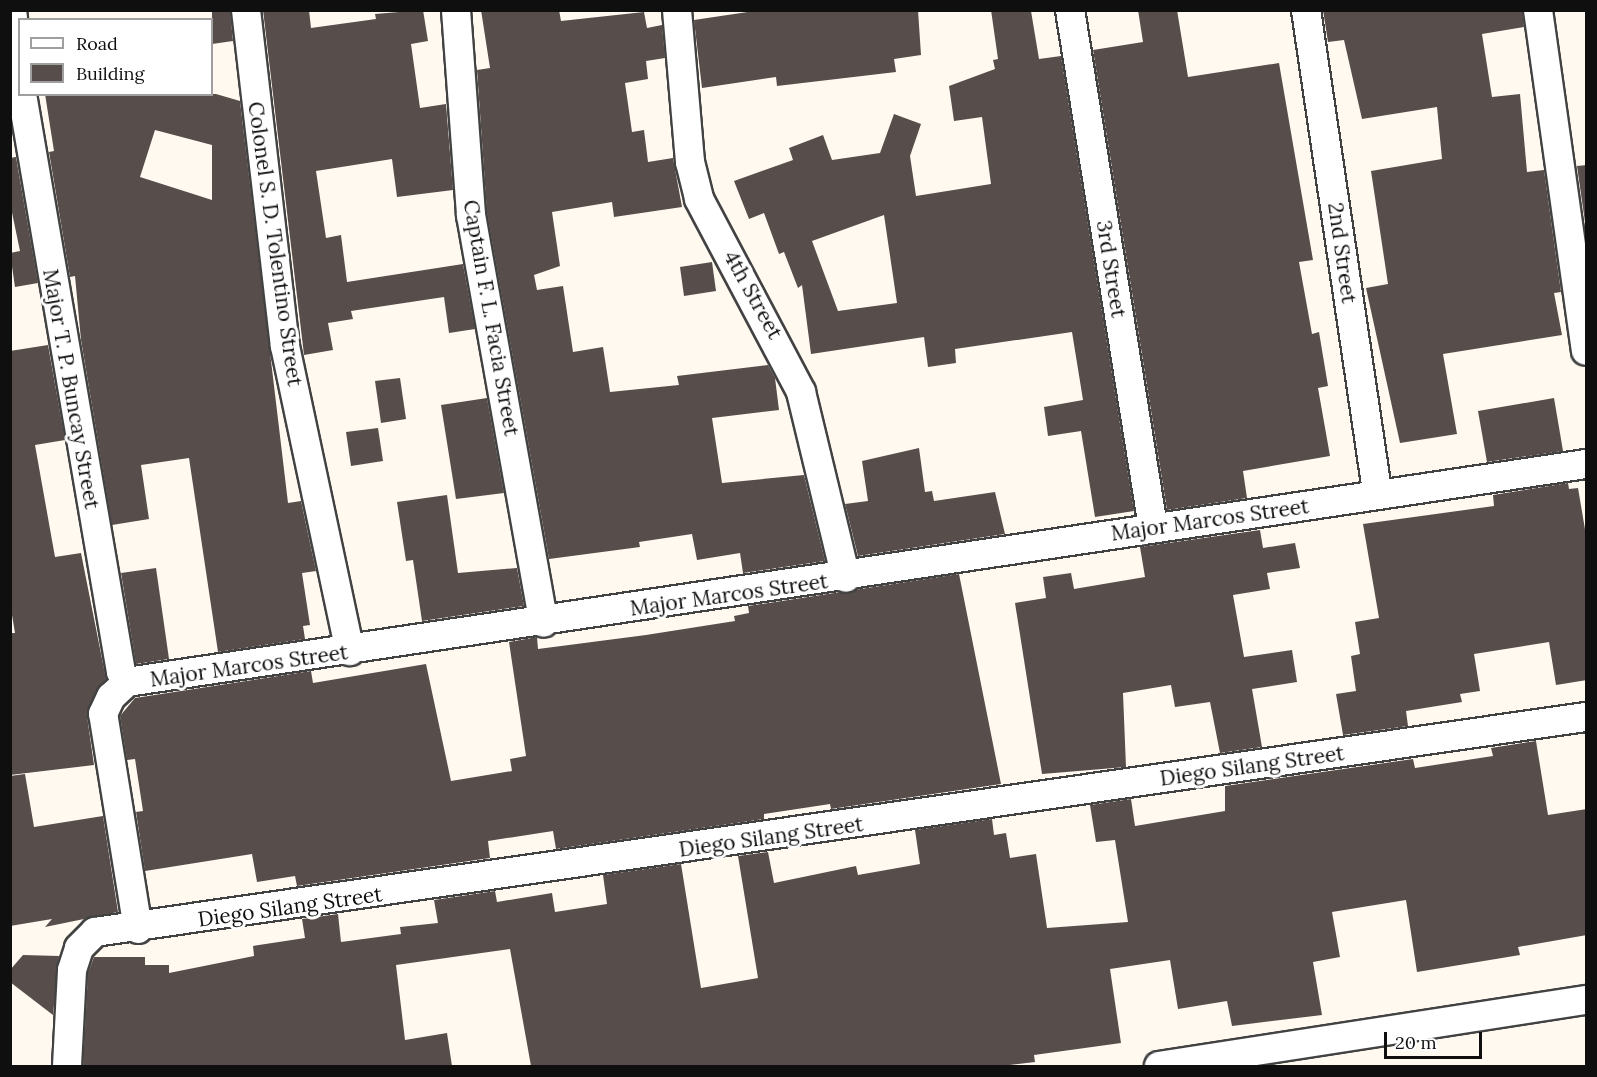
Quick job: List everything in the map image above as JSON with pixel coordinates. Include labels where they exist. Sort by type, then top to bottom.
[{"type":"street","points":[[12,10],[18,60]]},
{"type":"street","name":"Colonel S. D. Tolentino Street","points":[[246,10],[285,346],[350,651]]},
{"type":"street","name":"Captain F. L. Facia Street","points":[[456,10],[471,215],[544,623]]},
{"type":"street","name":"4th Street","points":[[677,10],[690,162],[699,198],[801,392],[846,578]]},
{"type":"street","name":"3rd Street","points":[[1070,10],[1153,527]]},
{"type":"street","name":"2nd Street","points":[[1306,10],[1378,495]]},
{"type":"street","points":[[1538,10],[1587,351]]},
{"type":"street","name":"Major T. P. Buncay Street","points":[[22,96],[20,152],[121,672],[127,682]]},
{"type":"street","name":"Major Marcos Street","points":[[138,929],[103,714],[111,697],[127,682],[846,578],[1153,527],[1587,464]]},
{"type":"street","name":"Diego Silang Street","points":[[67,1066],[72,970],[79,948],[95,933],[138,929],[1587,717]]},
{"type":"street","points":[[1159,1066],[1587,1000]]},
{"type":"building","points":[[212,10],[230,10],[233,41],[213,44]]},
{"type":"building","points":[[263,10],[309,10],[311,28],[376,19],[375,14],[423,10],[428,41],[411,44],[420,108],[446,104],[453,190],[397,197],[392,159],[316,171],[326,238],[341,235],[347,282],[463,264],[475,329],[449,333],[444,297],[351,311],[353,319],[328,323],[333,350],[304,355]]},
{"type":"building","points":[[481,10],[559,10],[561,21],[644,12],[647,28],[662,25],[665,58],[646,61],[648,79],[625,83],[632,132],[644,130],[648,162],[673,158],[682,207],[614,217],[612,202],[552,212],[560,266],[534,275],[537,290],[563,286],[573,352],[603,347],[610,392],[679,385],[677,376],[768,365],[775,378],[779,410],[712,418],[722,483],[804,475],[825,561],[743,573],[740,553],[697,560],[692,534],[639,542],[640,547],[549,559],[487,213],[477,70],[490,68]]},
{"type":"building","points":[[761,10],[918,10],[921,55],[894,59],[896,72],[777,86],[776,77],[702,88],[694,20]]},
{"type":"building","points":[[991,10],[1031,11],[1039,59],[1061,56],[1134,511],[1095,517],[1081,431],[1048,436],[1044,407],[1083,400],[1072,332],[955,349],[956,363],[928,367],[924,337],[811,354],[802,285],[798,288],[784,252],[779,254],[764,213],[749,219],[734,181],[793,160],[789,148],[823,135],[832,160],[880,153],[894,114],[921,124],[910,156],[916,196],[991,184],[982,117],[954,121],[949,86],[995,69],[993,60],[998,59]],"holes":[[[884,215],[897,303],[838,311],[812,241]]]},
{"type":"building","points":[[1138,10],[1177,10],[1188,77],[1279,63],[1313,260],[1299,262],[1312,334],[1319,332],[1328,386],[1318,388],[1330,456],[1243,471],[1247,498],[1167,510],[1093,50],[1143,42]]},
{"type":"building","points":[[1323,10],[1522,10],[1524,27],[1482,34],[1492,97],[1520,94],[1527,172],[1544,170],[1561,292],[1554,293],[1562,335],[1443,354],[1457,434],[1400,443],[1366,288],[1388,284],[1371,171],[1442,159],[1437,107],[1362,119],[1344,40],[1328,42]]},
{"type":"building","points":[[216,94],[240,101],[288,503],[301,501],[316,571],[302,573],[310,625],[303,626],[305,639],[218,652],[189,458],[141,465],[149,519],[112,525],[81,340],[75,276],[70,277],[49,152],[54,151],[45,96],[213,96]],"holes":[[[155,130],[212,145],[212,200],[140,177]]]},
{"type":"building","points":[[16,157],[38,283],[15,287],[10,253],[20,251],[10,203],[10,158]]},
{"type":"building","points":[[1587,165],[1587,236],[1577,166]]},
{"type":"building","points":[[712,262],[716,291],[684,296],[680,267]]},
{"type":"building","points":[[48,345],[65,440],[35,445],[55,557],[81,553],[106,679],[96,690],[87,716],[94,765],[10,775],[10,633],[15,633],[10,603],[10,351]]},
{"type":"building","points":[[400,378],[406,419],[381,423],[375,381]]},
{"type":"building","points":[[487,398],[504,493],[456,499],[441,405]]},
{"type":"building","points":[[1554,398],[1563,451],[1487,462],[1478,411]]},
{"type":"building","points":[[378,428],[383,461],[351,466],[346,432]]},
{"type":"building","points":[[919,448],[925,492],[932,491],[934,501],[995,492],[1005,534],[858,556],[845,504],[868,501],[862,461]]},
{"type":"building","points":[[1568,483],[1569,489],[1578,488],[1587,541],[1587,680],[1556,685],[1549,642],[1474,654],[1480,691],[1460,694],[1462,702],[1406,711],[1408,726],[1343,735],[1336,694],[1356,691],[1351,656],[1360,654],[1355,622],[1379,618],[1363,524],[1494,506],[1493,495]]},
{"type":"building","points":[[447,495],[458,573],[517,568],[524,606],[422,621],[413,560],[406,561],[397,502]]},
{"type":"building","points":[[1260,530],[1263,548],[1295,543],[1300,568],[1267,573],[1270,589],[1233,595],[1244,657],[1292,650],[1297,682],[1252,689],[1262,747],[1220,753],[1210,702],[1175,707],[1171,685],[1123,693],[1126,767],[1042,774],[1015,603],[1046,598],[1043,577],[1071,573],[1074,589],[1145,577],[1140,547]]},
{"type":"building","points":[[156,568],[169,659],[136,664],[121,573]]},
{"type":"building","points":[[959,574],[1001,784],[831,809],[830,804],[764,814],[764,819],[556,849],[553,831],[488,841],[490,858],[297,886],[295,876],[257,882],[252,854],[145,871],[136,812],[143,811],[135,759],[127,760],[120,716],[135,698],[311,671],[313,683],[426,664],[451,781],[512,771],[510,759],[526,756],[509,642],[537,637],[538,649],[646,635],[735,621],[734,616],[749,613],[748,606]]},
{"type":"building","points":[[1536,741],[1548,815],[1587,809],[1587,935],[1518,947],[1520,955],[1417,972],[1406,900],[1332,912],[1340,957],[1313,962],[1322,1015],[1232,1026],[1227,1001],[1178,1009],[1170,960],[1110,969],[1121,1043],[1034,1055],[1035,1062],[1001,1066],[531,1066],[510,949],[396,965],[405,1040],[447,1033],[452,1066],[83,1066],[88,973],[94,957],[145,957],[145,965],[169,965],[169,973],[254,956],[253,946],[305,938],[302,919],[338,914],[341,942],[401,934],[400,927],[438,923],[434,900],[495,891],[497,902],[552,893],[555,912],[607,904],[603,875],[681,864],[701,988],[758,978],[738,856],[768,852],[774,883],[856,866],[858,875],[920,864],[915,830],[992,819],[994,835],[1006,833],[1010,858],[1036,854],[1047,928],[1128,922],[1115,840],[1096,842],[1090,805],[1131,799],[1135,826],[1225,811],[1225,786],[1413,759],[1415,768],[1493,756],[1491,748]]},
{"type":"building","points":[[25,774],[34,827],[103,816],[118,912],[45,927],[52,919],[10,926],[10,776]]},
{"type":"building","points":[[23,955],[59,956],[53,1015],[10,982],[10,970]]}]
